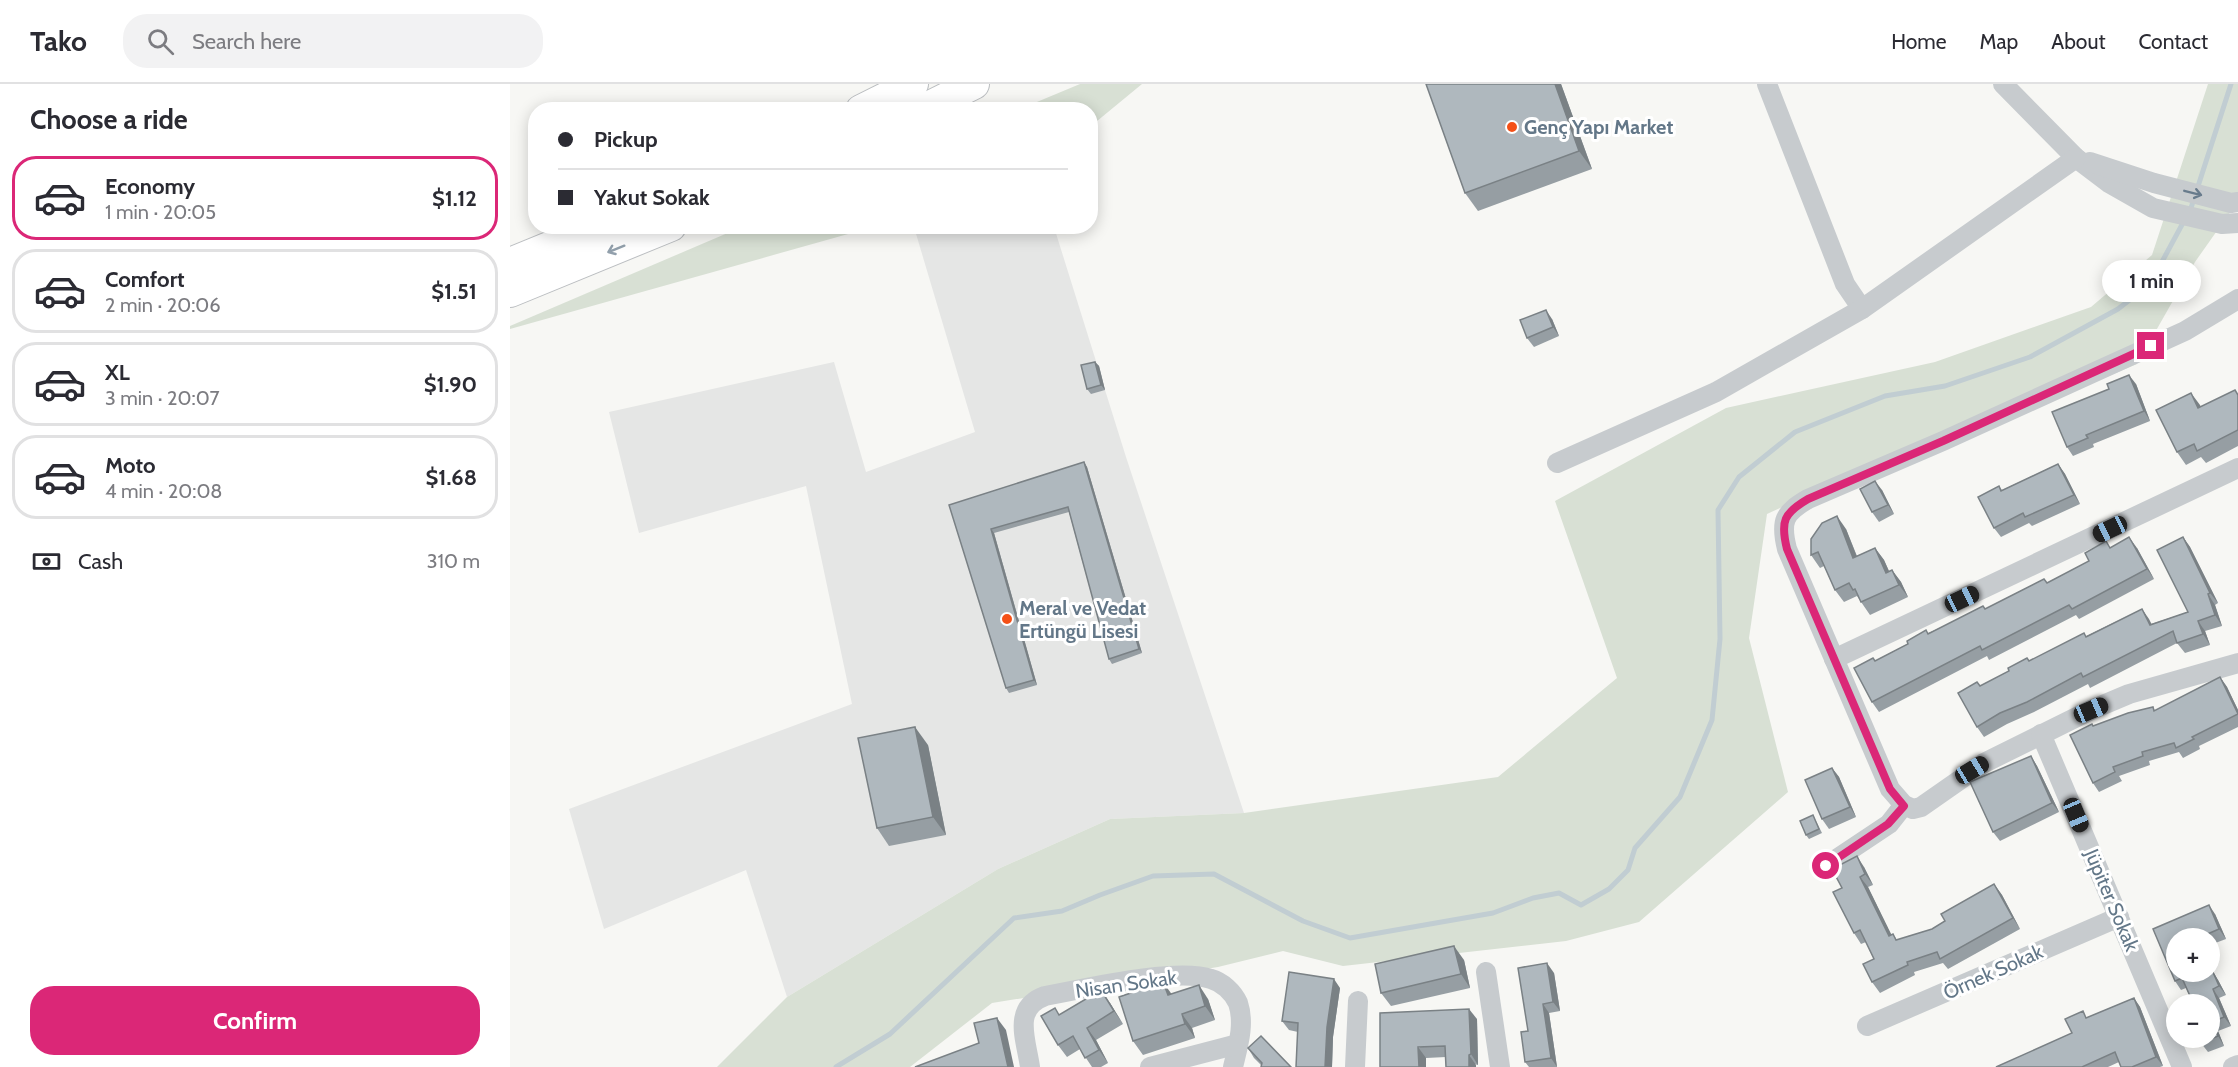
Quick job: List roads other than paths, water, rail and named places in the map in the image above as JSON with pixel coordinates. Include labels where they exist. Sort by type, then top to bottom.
[{"type":"highway","points":[[877,102],[913,84]]},
{"type":"highway","points":[[938,102],[974,84]]},
{"type":"highway","points":[[510,263],[581,234]]},
{"type":"highway","points":[[510,292],[651,234]]},
{"type":"street","points":[[1767,84],[1845,284],[1862,309]]},
{"type":"street","points":[[2003,84],[2076,158],[2109,183],[2153,207],[2230,223]]},
{"type":"street","points":[[1557,463],[1716,392],[1862,309],[2076,158]]},
{"type":"street","points":[[2076,158],[2154,183],[2235,203]]},
{"type":"street","points":[[2238,300],[2185,332],[1808,499],[1793,508],[1785,518],[1783,532],[1787,549],[1890,789],[1904,806],[1913,809],[1921,807],[1972,770],[2041,734],[2129,694],[2238,663]]},
{"type":"street","points":[[1834,659],[2238,468]]},
{"type":"street","name":"Jüpiter Sokak","points":[[2041,734],[2182,1067]]},
{"type":"street","points":[[1826,866],[1888,824],[1904,806]]},
{"type":"street","name":"Örnek Sokak","points":[[1867,1026],[2119,916]]},
{"type":"street","points":[[1486,972],[1500,1067]]},
{"type":"street","name":"Nisan Sokak","points":[[1030,1067],[1024,1022],[1025,1011],[1033,1001],[1045,996],[1162,977],[1203,977],[1220,982],[1226,987],[1237,1000],[1240,1010],[1238,1044]]},
{"type":"street","points":[[1355,1067],[1358,1001]]},
{"type":"street","points":[[1150,1067],[1238,1044],[1233,1067]]},
{"type":"street","points":[[2233,1067],[2238,1065]]},
{"type":"waterway","points":[[836,1067],[890,1034],[1014,918],[1062,911],[1153,876],[1214,874],[1303,921],[1350,938],[1493,913],[1533,898],[1559,893],[1581,905],[1609,889],[1628,870],[1635,848],[1680,797],[1712,720],[1720,639],[1718,510],[1739,477],[1795,432],[1885,396],[1945,386],[2030,357],[2118,309],[2150,284],[2191,208],[2231,84]]},
{"type":"place","name":"Genç Yapı Market","points":[[1512,127]]},
{"type":"place","name":"Meral ve Vedat Ertüngü Lisesi","points":[[1007,619]]}]
